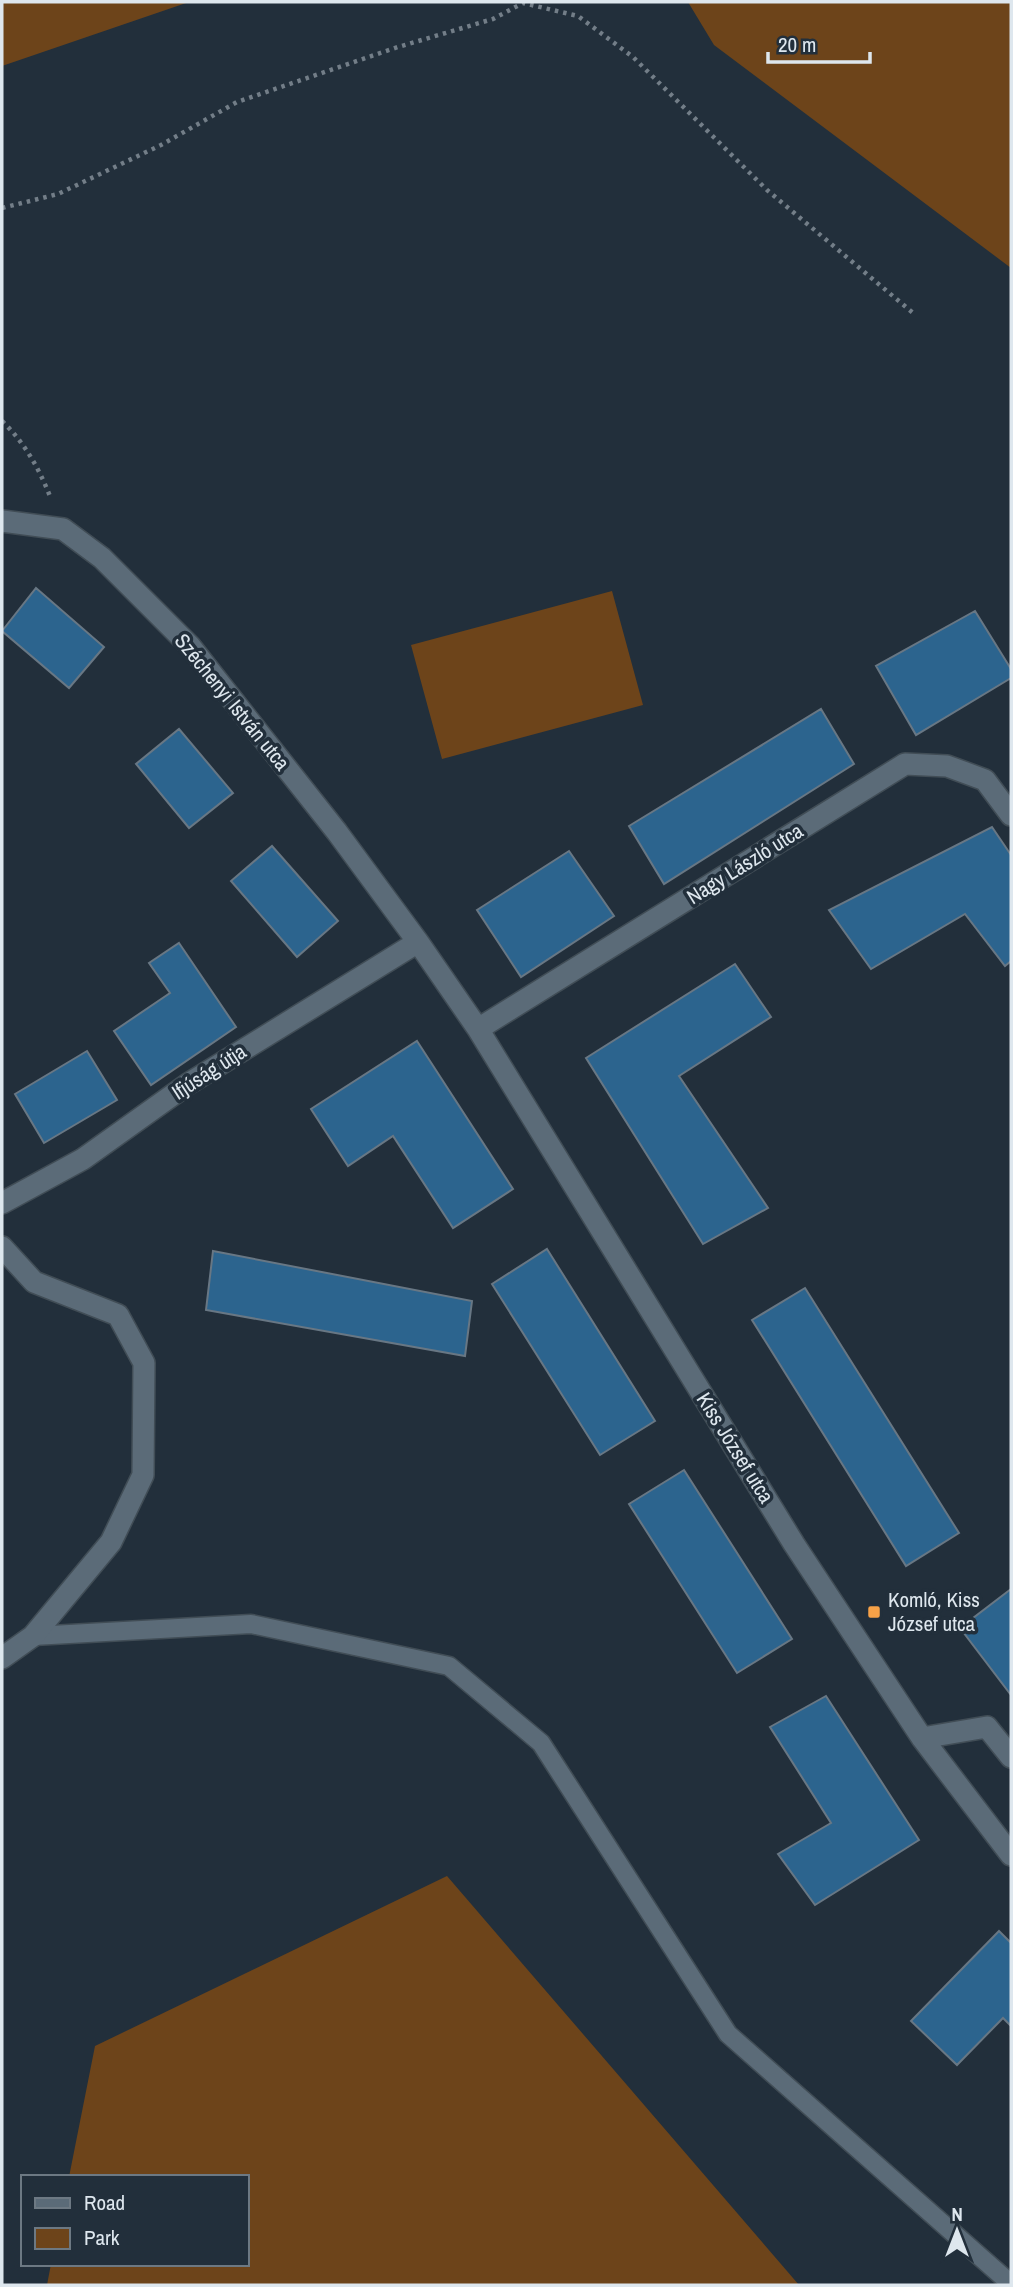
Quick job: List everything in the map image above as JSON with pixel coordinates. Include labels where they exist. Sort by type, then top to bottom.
[{"type":"street","name":"Széchenyi István utca","points":[[2,521],[63,530],[102,558],[190,646],[337,832],[478,1029]]},
{"type":"street","name":"Nagy László utca","points":[[478,1029],[905,764],[947,766],[985,780],[1011,815]]},
{"type":"street","name":"Ifjúság útja","points":[[2,1203],[83,1159],[188,1084],[418,942]]},
{"type":"street","name":"Kiss József utca","points":[[478,1029],[794,1544],[922,1738],[1011,1855]]},
{"type":"street","points":[[2,1247],[34,1282],[118,1315],[144,1363],[143,1475],[111,1542],[33,1636],[2,1658]]},
{"type":"street","points":[[922,1738],[987,1727],[1011,1757]]},
{"type":"lane","points":[[33,1636],[251,1624],[449,1666],[541,1743],[728,2034],[1011,2284]]},
{"type":"path","points":[[2,208],[58,194],[161,145],[237,102],[398,47],[493,19],[523,4],[578,16],[633,57],[767,190],[914,313]]},
{"type":"path","points":[[2,421],[18,436],[43,477],[63,530]]},
{"type":"green space","points":[[2,2],[189,2],[2,66]]},
{"type":"green space","points":[[688,2],[1011,2],[1011,268],[714,45]]},
{"type":"green space","points":[[612,591],[643,705],[442,759],[411,645]]},
{"type":"green space","points":[[447,1876],[799,2285],[47,2285],[51,2266],[248,2266],[248,2175],[69,2175],[95,2046]]},
{"type":"building","points":[[36,588],[104,647],[69,688],[2,631]]},
{"type":"building","points":[[975,611],[1011,669],[1011,678],[916,735],[876,666]]},
{"type":"building","points":[[821,709],[854,764],[664,884],[629,826]]},
{"type":"building","points":[[179,729],[233,793],[189,828],[136,764]]},
{"type":"building","points":[[992,827],[1011,855],[1011,961],[1005,966],[965,914],[871,969],[829,910]]},
{"type":"building","points":[[272,846],[338,921],[297,957],[231,881]]},
{"type":"building","points":[[569,851],[614,916],[521,977],[477,910]]},
{"type":"building","points":[[179,943],[236,1027],[151,1085],[114,1031],[170,993],[149,963]]},
{"type":"building","points":[[735,964],[771,1017],[679,1076],[768,1208],[703,1244],[586,1058]]},
{"type":"building","points":[[417,1041],[513,1189],[453,1228],[393,1136],[348,1166],[311,1109]]},
{"type":"building","points":[[87,1051],[117,1100],[44,1143],[15,1094]]},
{"type":"building","points":[[547,1249],[655,1421],[600,1455],[492,1284]]},
{"type":"building","points":[[213,1251],[472,1301],[465,1356],[206,1310]]},
{"type":"building","points":[[805,1288],[959,1533],[906,1566],[752,1320]]},
{"type":"building","points":[[684,1470],[792,1639],[737,1673],[629,1504]]},
{"type":"building","points":[[1011,1589],[1011,1695],[960,1628]]},
{"type":"building","points":[[826,1696],[919,1840],[815,1905],[778,1854],[831,1823],[770,1727]]},
{"type":"building","points":[[999,1931],[1011,1943],[1011,2026],[1003,2018],[957,2065],[911,2021]]},
{"type":"place","name":"Komló, Kiss József utca","points":[[874,1612]]}]
